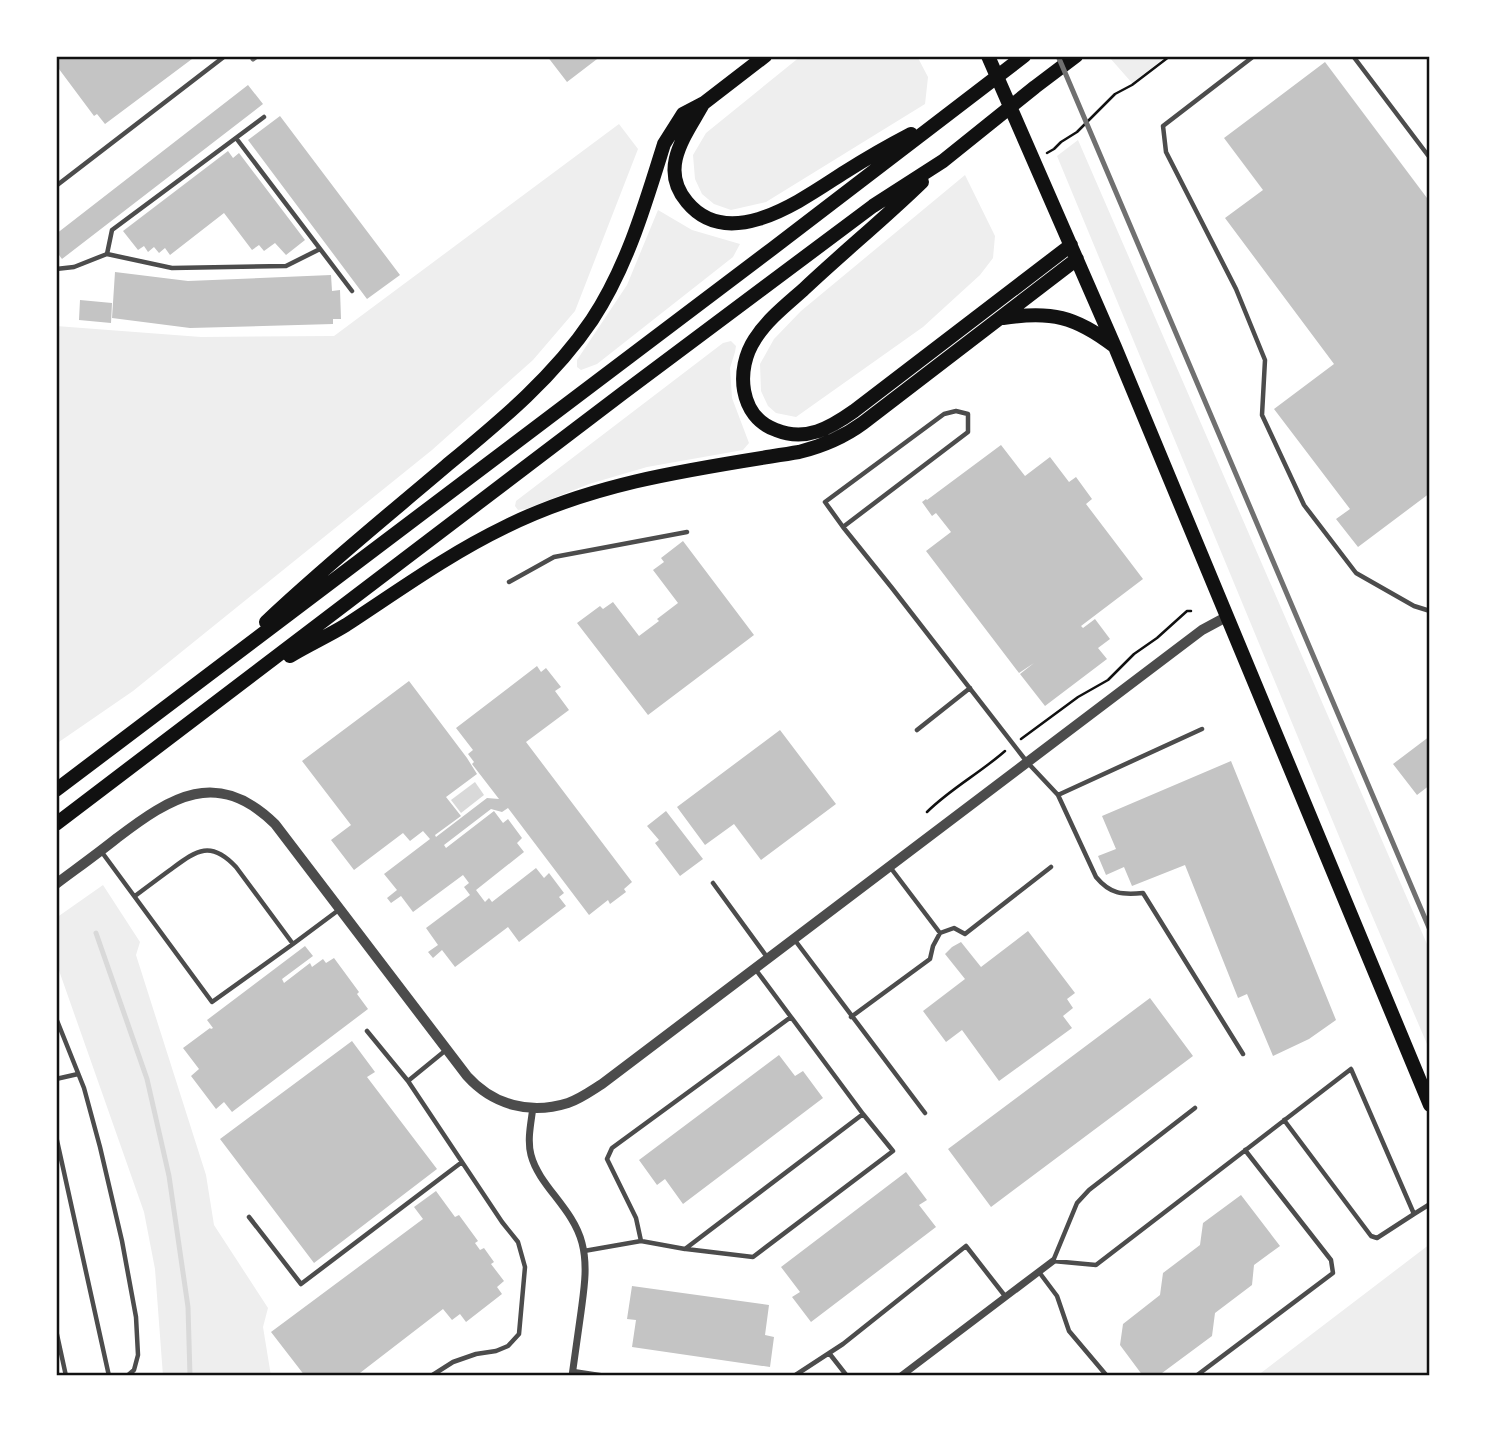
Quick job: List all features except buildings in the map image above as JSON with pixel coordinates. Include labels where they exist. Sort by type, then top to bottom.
[{"type":"main road","points":[[214,671],[309,582],[509,412],[565,357],[614,283],[633,239],[671,130],[683,114],[704,103],[765,56]]},
{"type":"main road","points":[[988,56],[1115,347],[1430,1105]]},
{"type":"main road","points":[[56,790],[677,322],[1024,56]]},
{"type":"main road","points":[[1071,245],[835,424],[813,433],[786,434],[770,428],[755,416],[747,405],[744,368],[749,350],[769,321],[885,218],[943,161],[1076,56]]},
{"type":"main road","points":[[704,103],[676,153],[674,167],[679,190],[694,210],[711,220],[740,223],[761,219],[783,210],[876,152],[945,116]]},
{"type":"main road","points":[[56,824],[873,206],[943,161]]},
{"type":"main road","points":[[248,678],[343,626],[463,550],[506,526],[550,508],[608,488],[667,474],[800,452],[842,437],[863,424],[1077,259]]},
{"type":"main road","points":[[1000,318],[1028,314],[1055,316],[1084,327],[1115,347]]},
{"type":"street","points":[[56,884],[164,805],[182,797],[211,793],[242,799],[267,816],[285,836],[478,1088],[503,1103],[533,1107],[556,1106],[569,1103],[602,1084],[1200,632],[1228,617]]},
{"type":"street","points":[[533,1107],[530,1154],[537,1170],[570,1214],[584,1251],[585,1280],[573,1374]]},
{"type":"street","points":[[901,1376],[1053,1261]]},
{"type":"lane","points":[[56,186],[225,56]]},
{"type":"lane","points":[[1254,56],[1163,126],[1166,152],[1236,289],[1265,360],[1262,415],[1304,505],[1356,573],[1414,606],[1430,611]]},
{"type":"lane","points":[[1353,56],[1430,158]]},
{"type":"lane","points":[[107,254],[113,230],[264,117]]},
{"type":"lane","points":[[236,138],[352,291]]},
{"type":"lane","points":[[56,269],[74,267],[107,254],[172,268],[286,266],[320,248]]},
{"type":"lane","points":[[843,527],[968,432],[968,414],[956,411],[944,414],[825,502],[843,527],[1027,762],[1058,795],[1096,877],[1103,885],[1122,895],[1143,893],[1243,1054]]},
{"type":"lane","points":[[509,582],[554,557],[687,532]]},
{"type":"lane","points":[[917,730],[970,688]]},
{"type":"lane","points":[[1058,795],[1202,729]]},
{"type":"lane","points":[[101,850],[212,1002],[340,909]]},
{"type":"lane","points":[[135,896],[195,852],[215,851],[227,857],[236,867],[293,944]]},
{"type":"lane","points":[[890,866],[940,933]]},
{"type":"lane","points":[[852,1017],[930,959],[940,933],[954,928],[965,934],[1051,867]]},
{"type":"lane","points":[[713,883],[768,957]]},
{"type":"lane","points":[[794,938],[925,1113]]},
{"type":"lane","points":[[584,1251],[640,1241],[753,1257],[893,1151],[754,968]]},
{"type":"lane","points":[[640,1241],[636,1218],[607,1159],[612,1148],[791,1017]]},
{"type":"lane","points":[[56,1018],[84,1088],[122,1241],[136,1317],[137,1364],[127,1376]]},
{"type":"lane","points":[[367,1031],[408,1081],[518,1242],[525,1267],[519,1334],[508,1346],[453,1362],[431,1376]]},
{"type":"lane","points":[[408,1081],[447,1050]]},
{"type":"lane","points":[[1195,1108],[1077,1203],[1053,1261],[1096,1265],[1351,1069],[1414,1214]]},
{"type":"lane","points":[[56,1079],[78,1074]]},
{"type":"lane","points":[[685,1249],[863,1114]]},
{"type":"lane","points":[[1284,1120],[1371,1236],[1377,1238],[1430,1204]]},
{"type":"lane","points":[[56,1136],[109,1376]]},
{"type":"lane","points":[[1196,1376],[1333,1273],[1331,1261],[1245,1150]]},
{"type":"lane","points":[[249,1217],[301,1284],[462,1163]]},
{"type":"lane","points":[[794,1376],[843,1344],[966,1246],[1006,1297]]},
{"type":"lane","points":[[1039,1272],[1057,1296],[1069,1331],[1107,1376]]},
{"type":"lane","points":[[56,1329],[66,1376]]},
{"type":"lane","points":[[829,1353],[847,1376]]},
{"type":"lane","points":[[573,1374],[606,1376]]},
{"type":"path","points":[[1054,149],[1077,132],[1115,94],[1132,85],[1170,56]]},
{"type":"path","points":[[927,812],[938,800],[995,760],[1013,743],[1026,737],[1101,684],[1187,611],[1191,611]]},
{"type":"shaded area","points":[[801,56],[917,56],[928,77],[925,104],[766,202],[731,210],[714,204],[702,194],[695,179],[693,155],[706,133]]},
{"type":"shaded area","points":[[1167,56],[1132,83],[1110,58]]},
{"type":"shaded area","points":[[619,124],[638,149],[575,311],[533,360],[432,450],[133,691],[56,744],[56,326],[201,337],[334,336]]},
{"type":"shaded area","points":[[1078,140],[1430,951],[1430,1051],[1057,156]]},
{"type":"shaded area","points":[[965,175],[995,236],[993,258],[980,275],[923,327],[796,417],[776,413],[768,406],[761,391],[760,364],[774,339],[801,311]]},
{"type":"shaded area","points":[[658,210],[692,230],[740,244],[733,257],[597,364],[581,370],[577,367],[577,360],[627,285]]},
{"type":"shaded area","points":[[731,341],[736,346],[730,368],[732,398],[749,443],[743,450],[647,467],[589,484],[518,510],[516,501],[723,343]]},
{"type":"shaded area","points":[[475,782],[484,795],[461,813],[451,800]]},
{"type":"shaded area","points":[[103,885],[140,942],[136,955],[206,1175],[214,1225],[268,1308],[263,1327],[271,1376],[163,1376],[155,1269],[144,1212],[56,962],[56,918]]},
{"type":"shaded area","points":[[1430,1244],[1430,1376],[1257,1376]]},
{"type":"waterway","points":[[96,933],[147,1079],[169,1176],[188,1307],[190,1376]]},
{"type":"railway","points":[[253,59],[257,56]]},
{"type":"railway","points":[[1058,56],[1430,930]]}]
